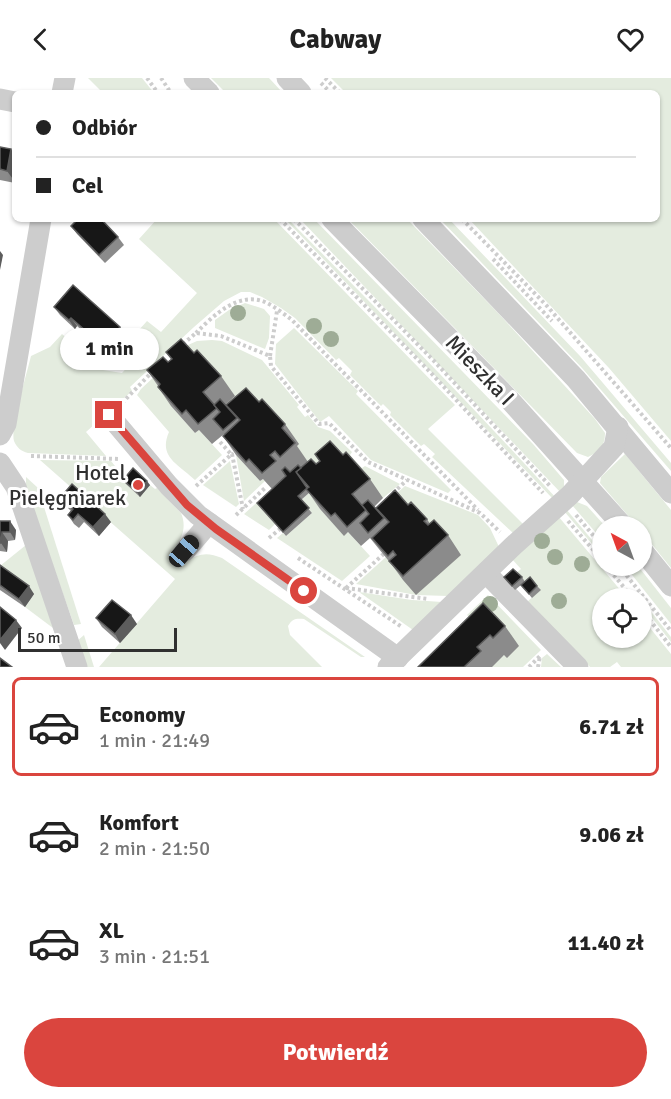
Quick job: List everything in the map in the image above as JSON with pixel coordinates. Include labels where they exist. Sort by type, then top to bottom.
[{"type":"street","points":[[195,78],[206,90]]},
{"type":"street","points":[[287,78],[298,90]]},
{"type":"street","points":[[0,435],[6,423],[40,222]]},
{"type":"street","name":"Mieszka I","points":[[335,222],[507,397],[614,516]]},
{"type":"street","points":[[426,222],[568,370],[671,493]]},
{"type":"street","points":[[109,415],[187,505],[393,662],[583,480],[614,447],[618,427]]},
{"type":"street","points":[[0,463],[16,487],[77,667]]},
{"type":"street","points":[[184,551],[209,523]]},
{"type":"street","points":[[652,562],[671,586]]},
{"type":"street","points":[[486,573],[578,667]]},
{"type":"path","points":[[316,78],[328,90]]},
{"type":"path","points":[[325,78],[336,90]]},
{"type":"path","points":[[283,222],[592,536]]},
{"type":"path","points":[[297,222],[487,417],[560,504],[592,546]]},
{"type":"path","points":[[465,222],[547,306],[671,448]]},
{"type":"path","points":[[179,348],[226,307],[247,298],[265,302],[292,320],[513,546]]},
{"type":"path","points":[[277,310],[270,356],[271,366],[319,424],[329,423],[368,462],[480,513]]},
{"type":"path","points":[[196,333],[221,336],[270,356]]},
{"type":"path","points":[[109,415],[154,370]]},
{"type":"path","points":[[220,442],[232,454],[243,509]]},
{"type":"path","points":[[196,486],[238,448]]},
{"type":"path","points":[[31,456],[146,460]]},
{"type":"path","points":[[188,478],[205,493]]},
{"type":"path","points":[[385,500],[407,480]]},
{"type":"path","points":[[236,515],[265,488]]},
{"type":"path","points":[[228,510],[244,521]]},
{"type":"path","points":[[269,538],[280,529]]},
{"type":"path","points":[[260,532],[276,543]]},
{"type":"path","points":[[345,588],[390,548]]},
{"type":"path","points":[[290,553],[418,638]]},
{"type":"path","points":[[614,576],[625,588]]},
{"type":"path","points":[[627,576],[671,631]]},
{"type":"path","points":[[345,588],[414,598],[458,600]]},
{"type":"path","points":[[652,623],[671,647]]},
{"type":"path","points":[[538,667],[540,656]]},
{"type":"shaded area","points":[[88,78],[142,78],[152,90],[100,90]]},
{"type":"shaded area","points":[[211,78],[269,78],[280,90],[223,90]]},
{"type":"shaded area","points":[[331,78],[671,78],[671,441],[609,368],[472,222],[660,222],[660,90],[343,90]]},
{"type":"shaded area","points":[[154,222],[277,222],[455,405],[428,429],[524,525],[514,534],[432,457],[435,454],[424,444],[421,446],[390,415],[391,412],[383,404],[381,406],[350,375],[352,371],[339,358],[336,360],[295,318],[250,292],[241,292],[224,301],[130,387],[132,391],[86,432],[106,456],[28,453],[20,449],[14,441],[14,425],[31,356],[50,347],[62,334],[103,370],[122,373],[142,351],[130,340],[147,321],[161,332],[197,293],[139,239]]},
{"type":"shaded area","points":[[288,222],[291,222],[424,357],[556,498],[553,499]]},
{"type":"shaded area","points":[[303,222],[317,222],[533,444],[564,480],[561,493]]},
{"type":"shaded area","points":[[351,222],[410,222],[500,315],[595,419],[605,433],[603,445],[588,457],[577,453]]},
{"type":"shaded area","points":[[443,222],[452,222],[580,356],[671,463],[671,471],[582,368]]},
{"type":"shaded area","points":[[245,303],[264,309],[270,316],[269,338],[265,349],[215,328],[215,320]]},
{"type":"shaded area","points":[[294,328],[358,391],[356,394],[451,490],[448,493],[371,460],[329,416],[320,422],[275,364],[276,344]]},
{"type":"shaded area","points":[[197,341],[222,341],[262,360],[299,405],[297,407],[305,417],[308,415],[318,427],[330,431],[352,452],[350,455],[362,468],[365,466],[400,484],[383,498],[309,478],[240,425],[172,407],[195,433],[199,430],[222,455],[195,480],[168,454],[166,441],[169,432],[137,395],[188,345]]},
{"type":"shaded area","points":[[625,454],[671,510],[671,568],[652,544],[652,516],[628,516],[600,483],[601,477]]},
{"type":"shaded area","points":[[236,455],[260,481],[263,479],[265,481],[244,501]]},
{"type":"shaded area","points":[[40,460],[111,461],[139,496],[150,485],[157,488],[181,513],[184,523],[183,532],[174,550],[187,561],[204,554],[222,558],[365,657],[361,657],[304,619],[299,619],[293,620],[288,626],[290,635],[322,667],[99,667],[175,579]]},
{"type":"shaded area","points":[[230,461],[239,504],[236,507],[203,485]]},
{"type":"shaded area","points":[[26,477],[38,488],[81,624],[74,625],[26,489]]},
{"type":"shaded area","points":[[405,486],[478,515],[490,528],[499,547],[448,596],[416,595],[356,584],[386,557],[390,527],[376,512]]},
{"type":"shaded area","points":[[272,489],[275,493],[260,507],[275,524],[269,530],[244,514]]},
{"type":"shaded area","points":[[310,492],[320,509],[344,535],[348,532],[370,556],[342,581],[277,538],[283,533],[286,536],[312,513],[301,500]]},
{"type":"shaded area","points":[[577,502],[587,506],[596,516],[592,516],[592,528],[572,505]]},
{"type":"shaded area","points":[[566,509],[592,540],[592,544],[564,511]]},
{"type":"shaded area","points":[[558,516],[592,556],[592,576],[608,576],[619,588],[592,588],[592,648],[652,648],[652,630],[671,654],[671,667],[621,667],[617,662],[610,667],[590,667],[527,602],[540,590],[528,586],[516,573],[521,569],[512,559]]},
{"type":"shaded area","points":[[26,545],[53,628],[25,607],[34,594],[0,566]]},
{"type":"shaded area","points":[[633,576],[646,576],[671,608],[671,624],[652,600],[652,588],[642,588]]},
{"type":"shaded area","points":[[359,592],[412,600],[442,602],[413,630]]},
{"type":"shaded area","points":[[488,595],[541,650],[523,667],[491,667],[504,655],[467,615]]},
{"type":"shaded area","points":[[652,613],[671,637],[671,642],[652,618]]},
{"type":"shaded area","points":[[84,635],[94,667],[85,667],[76,642]]},
{"type":"shaded area","points":[[547,654],[561,667],[541,667],[542,658]]},
{"type":"building","points":[[0,147],[11,149],[7,171],[0,169]]},
{"type":"building","points":[[75,222],[104,222],[118,237],[99,255],[71,226]]},
{"type":"building","points":[[73,285],[120,327],[103,346],[71,318],[69,320],[54,307]]},
{"type":"building","points":[[127,336],[139,347],[130,357],[118,346]]},
{"type":"building","points":[[181,339],[194,353],[197,350],[221,376],[203,392],[217,408],[198,424],[186,410],[182,414],[158,387],[160,384],[147,370],[163,357],[168,362],[172,359],[166,352]]},
{"type":"building","points":[[246,388],[259,402],[262,399],[285,424],[282,428],[295,443],[280,457],[275,451],[270,455],[276,461],[262,473],[249,459],[246,462],[223,436],[240,420],[226,405]]},
{"type":"building","points":[[220,399],[237,418],[223,430],[213,419],[220,412],[214,405]]},
{"type":"building","points":[[330,441],[343,455],[346,452],[370,479],[352,494],[366,510],[347,527],[335,513],[331,516],[306,489],[309,487],[296,472],[311,459],[316,464],[320,461],[315,454]]},
{"type":"building","points":[[298,465],[301,468],[296,472],[307,488],[298,496],[309,508],[283,532],[257,503],[286,476],[282,470],[285,467],[290,472]]},
{"type":"building","name":"Hotel Pielęgniarek","points":[[133,468],[147,481],[137,492],[123,480]]},
{"type":"building","points":[[72,484],[105,514],[93,527],[78,514],[73,520],[68,515],[73,509],[60,498]]},
{"type":"building","points":[[395,490],[408,505],[411,502],[427,519],[424,521],[428,525],[434,520],[448,535],[403,576],[389,561],[396,555],[393,551],[388,556],[372,538],[389,522],[376,508]]},
{"type":"building","points":[[368,500],[384,518],[368,533],[360,523],[369,514],[362,505]]},
{"type":"building","points":[[0,521],[10,521],[10,532],[2,532],[1,543],[0,543]]},
{"type":"building","points":[[0,565],[29,586],[19,599],[0,585]]},
{"type":"building","points":[[513,569],[522,577],[512,586],[504,577]]},
{"type":"building","points":[[530,577],[537,586],[529,594],[521,585]]},
{"type":"building","points":[[112,600],[131,615],[115,634],[96,618]]},
{"type":"building","points":[[483,603],[505,626],[493,638],[490,635],[477,647],[481,651],[464,667],[418,667]]},
{"type":"building","points":[[0,607],[16,620],[0,640]]},
{"type":"building","points":[[0,658],[12,667],[0,667]]},
{"type":"place","name":"Hotel Pielęgniarek","points":[[138,485]]},
{"type":"route","points":[[109,415],[187,505],[216,529],[304,591]]}]
